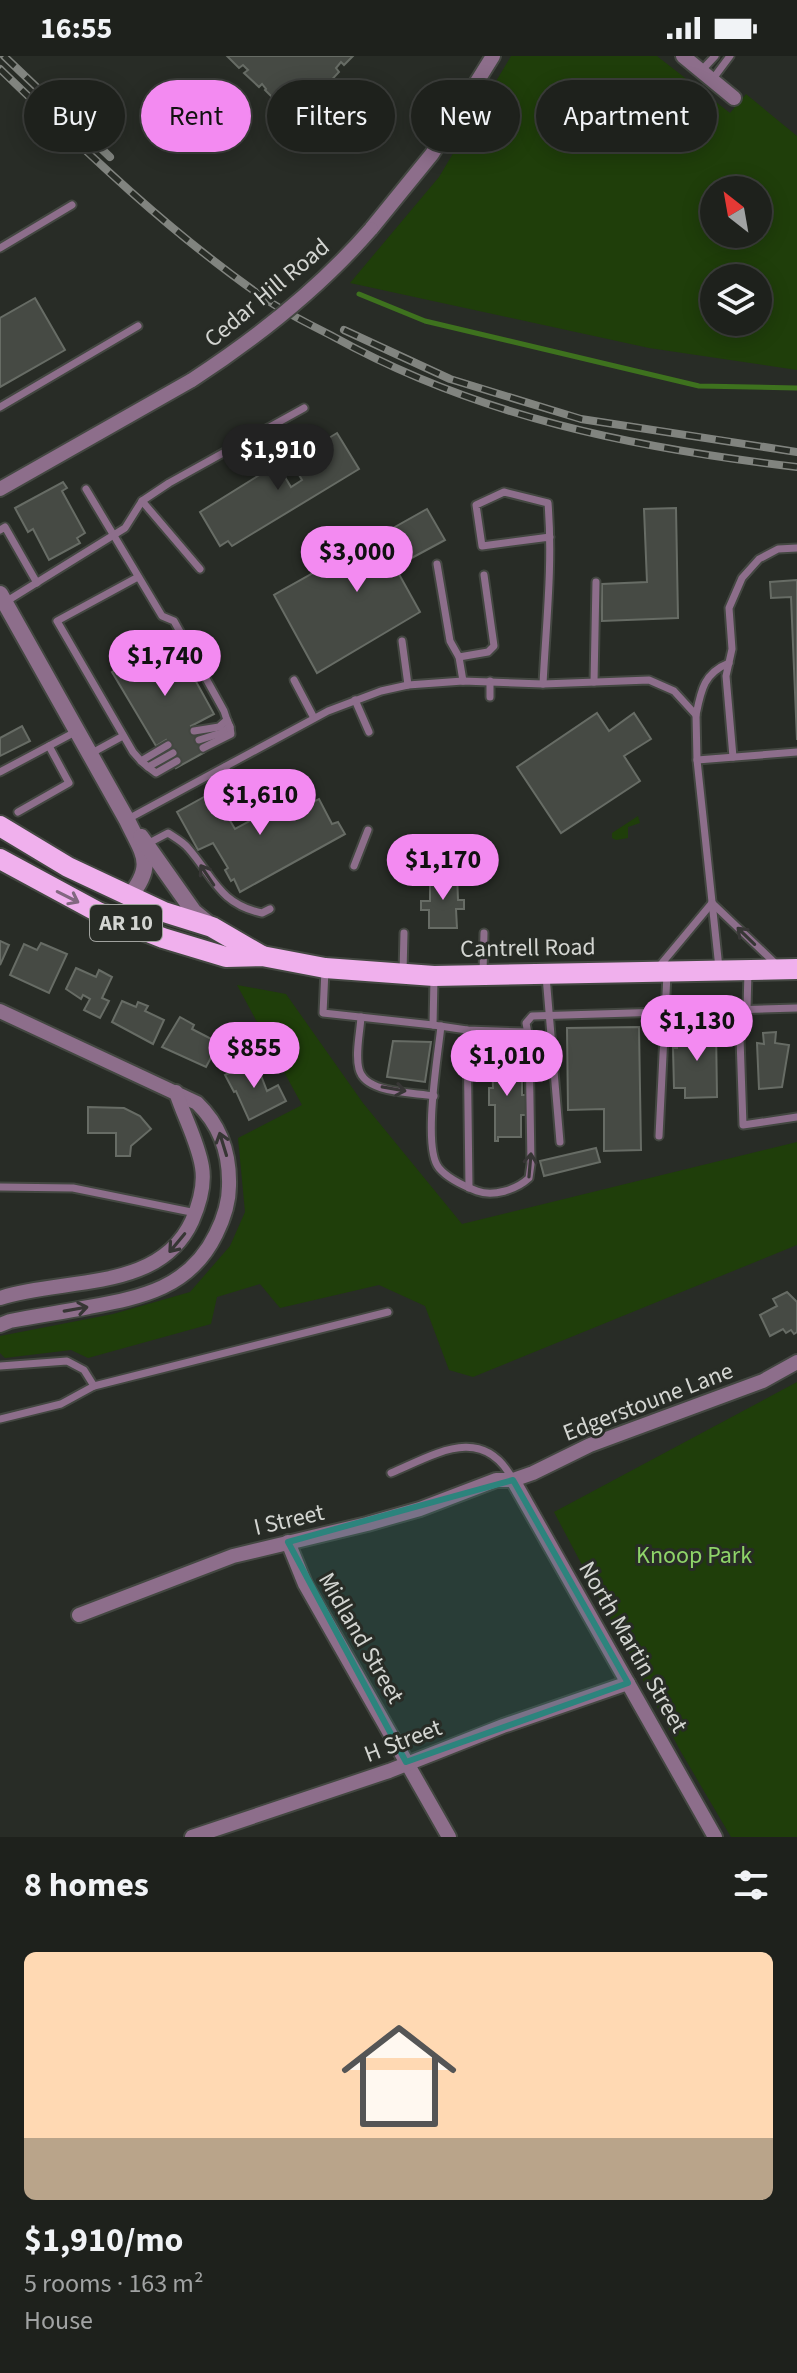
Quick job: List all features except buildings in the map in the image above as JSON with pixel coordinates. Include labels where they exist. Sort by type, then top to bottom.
[{"type":"main road","name":"Cantrell Road","points":[[0,826],[68,867],[129,897],[212,927],[262,956]]},
{"type":"main road","name":"Cantrell Road","points":[[0,859],[98,912],[163,938],[226,957],[262,956],[325,968],[434,976],[789,969]]},
{"type":"street","name":"Cedar Hill Road","points":[[0,489],[192,380],[236,351],[291,308],[334,269],[371,229],[432,154],[493,56]]},
{"type":"street","points":[[683,56],[734,98]]},
{"type":"street","points":[[2,598],[127,820],[146,861],[144,877],[129,897]]},
{"type":"street","points":[[127,820],[194,912],[212,927]]},
{"type":"street","points":[[0,1011],[197,1103],[210,1115],[219,1131],[229,1166],[228,1196],[220,1224],[202,1257],[171,1284],[140,1298],[0,1325]]},
{"type":"street","points":[[0,1298],[134,1271],[152,1264],[179,1242],[200,1200],[202,1167],[176,1092]]},
{"type":"street","name":"Edgerstoune Lane","points":[[513,1480],[629,1428],[763,1381],[797,1362]]},
{"type":"street","name":"I Street","points":[[79,1615],[233,1556],[420,1509],[496,1480],[513,1480]]},
{"type":"street","name":"North Martin Street","points":[[513,1480],[715,1837]]},
{"type":"street","name":"Midland Street","points":[[288,1542],[305,1584],[449,1837]]},
{"type":"street","name":"H Street","points":[[192,1837],[376,1776],[406,1762],[628,1683]]},
{"type":"lane","points":[[706,76],[715,56]]},
{"type":"lane","points":[[706,76],[730,56]]},
{"type":"lane","points":[[0,248],[72,205]]},
{"type":"lane","points":[[0,407],[138,326]]},
{"type":"lane","points":[[2,598],[37,583],[113,537],[134,518],[142,501],[169,483],[304,408]]},
{"type":"lane","points":[[86,489],[162,616],[174,621],[229,724]]},
{"type":"lane","points":[[543,684],[550,537],[548,503],[504,492],[476,505],[482,546],[550,537]]},
{"type":"lane","points":[[142,501],[200,569]]},
{"type":"lane","points":[[0,530],[5,527],[37,583]]},
{"type":"lane","points":[[733,757],[726,676],[732,649],[729,608],[742,578],[759,559],[778,549],[797,548]]},
{"type":"lane","points":[[437,564],[450,641],[459,657],[463,681]]},
{"type":"lane","points":[[459,657],[488,652],[494,646],[484,575]]},
{"type":"lane","points":[[138,577],[57,621],[133,752],[141,761],[148,767],[173,753],[141,761]]},
{"type":"lane","points":[[594,682],[596,582]]},
{"type":"lane","points":[[402,641],[408,685]]},
{"type":"lane","points":[[719,970],[697,760],[696,715],[702,685],[714,669],[729,663]]},
{"type":"lane","points":[[294,680],[314,718]]},
{"type":"lane","points":[[127,820],[314,718],[355,700],[408,685],[463,681],[543,684],[649,680],[674,691],[696,715]]},
{"type":"lane","points":[[490,681],[490,697]]},
{"type":"lane","points":[[355,700],[369,732]]},
{"type":"lane","points":[[194,731],[229,724]]},
{"type":"lane","points":[[201,744],[221,733],[229,724]]},
{"type":"lane","points":[[0,772],[77,731]]},
{"type":"lane","points":[[90,754],[123,736]]},
{"type":"lane","points":[[18,812],[69,783],[49,746]]},
{"type":"lane","points":[[697,760],[797,752]]},
{"type":"lane","points":[[225,767],[234,786],[246,794],[265,789]]},
{"type":"lane","points":[[354,866],[368,830]]},
{"type":"lane","points":[[147,844],[168,833],[187,846],[216,888],[250,911],[262,913],[270,909]]},
{"type":"lane","points":[[712,903],[789,969]]},
{"type":"lane","points":[[659,1136],[664,1012],[661,972],[712,903]]},
{"type":"lane","points":[[403,974],[404,933]]},
{"type":"lane","points":[[483,975],[484,933]]},
{"type":"lane","points":[[325,968],[323,1013],[467,1030],[526,1032]]},
{"type":"lane","points":[[748,969],[743,1009],[743,1125],[797,1117]]},
{"type":"lane","points":[[546,974],[560,1142]]},
{"type":"lane","points":[[434,976],[437,1025],[431,1144],[434,1158],[438,1167],[449,1177],[485,1194],[517,1186],[529,1178],[529,1039],[526,1023],[532,1016],[797,1008]]},
{"type":"lane","points":[[361,1017],[358,1065],[363,1077],[372,1085],[434,1096]]},
{"type":"lane","points":[[467,1030],[469,1188]]},
{"type":"lane","points":[[0,1187],[73,1188],[196,1213]]},
{"type":"lane","points":[[0,1419],[61,1404],[94,1386],[388,1312]]},
{"type":"lane","points":[[0,1366],[67,1361],[84,1370],[94,1386]]},
{"type":"lane","points":[[391,1473],[451,1448],[470,1446],[499,1457],[513,1480]]},
{"type":"highlighted area","points":[[513,1480],[628,1683],[406,1762],[288,1542]]},
{"type":"green space","points":[[511,56],[657,56],[688,80],[536,80],[536,152],[717,152],[717,103],[730,113],[746,94],[797,136],[797,370],[649,348],[350,283],[439,177],[454,152],[520,152],[520,80],[497,80]]},
{"type":"green space","points":[[638,816],[640,823],[628,827],[628,838],[612,838],[612,833]]},
{"type":"green space","points":[[237,985],[286,994],[363,1103],[462,1224],[797,1142],[797,1245],[473,1377],[449,1370],[425,1306],[379,1285],[280,1308],[260,1284],[217,1297],[211,1324],[88,1358],[71,1350],[5,1358],[0,1353],[0,1336],[113,1314],[190,1292],[230,1246],[245,1212],[238,1138],[302,1105]]},
{"type":"green space","name":"Knoop Park","points":[[797,1382],[797,1837],[731,1837],[681,1752],[554,1512]]},
{"type":"waterway","points":[[359,294],[425,321],[699,386],[797,388]]},
{"type":"railway","points":[[4,56],[110,157]]},
{"type":"railway","points":[[0,69],[64,131],[198,249],[270,302],[389,365],[501,408],[559,425],[676,450],[797,467]]},
{"type":"railway","points":[[344,330],[450,379],[581,419],[797,452]]}]
